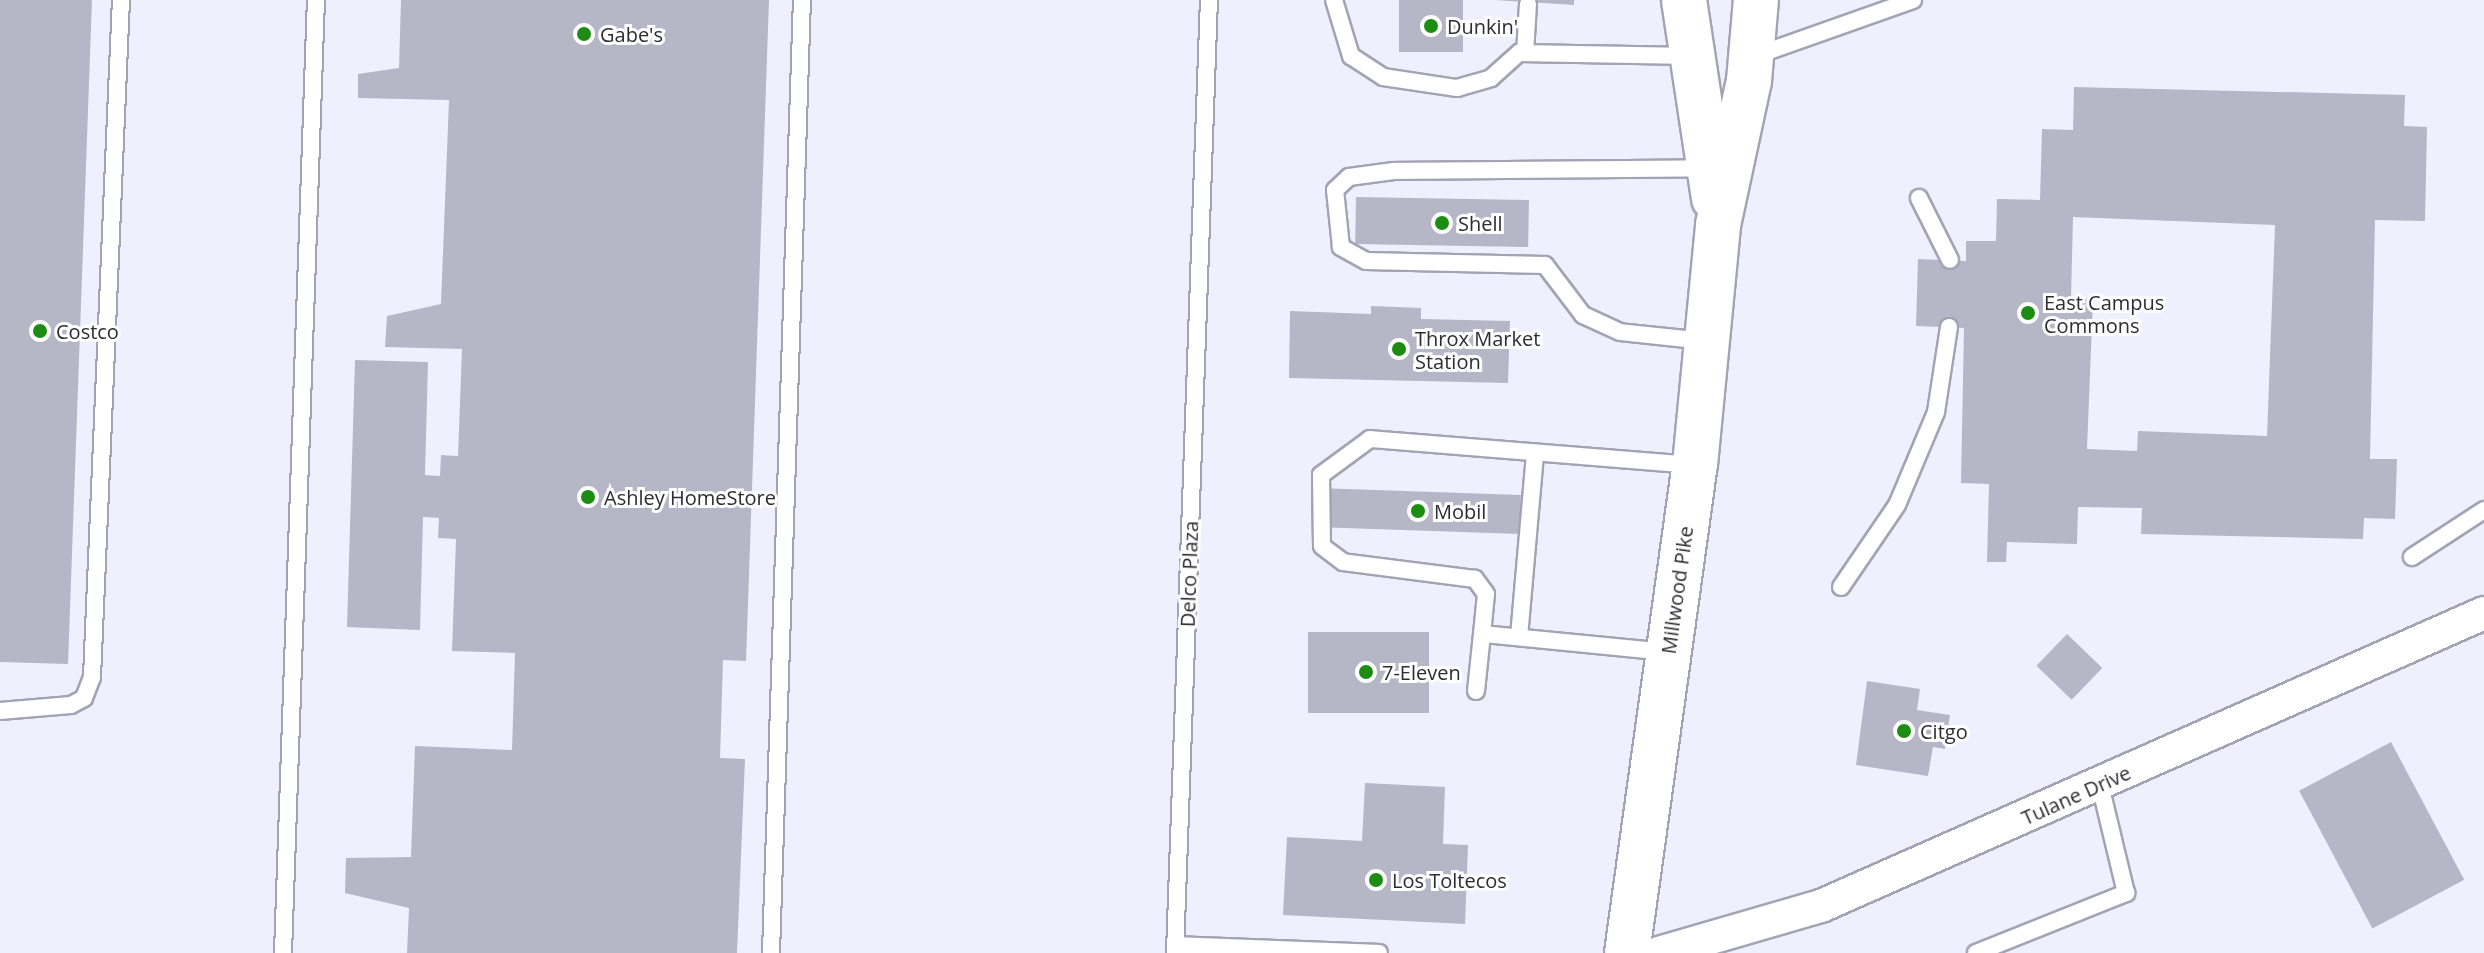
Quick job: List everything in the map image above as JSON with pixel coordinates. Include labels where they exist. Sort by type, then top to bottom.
[{"type":"highway","name":"Millwood Pike","points":[[1684,0],[1718,225]]},
{"type":"highway","name":"Millwood Pike","points":[[1627,953],[1695,465],[1718,225],[1751,57],[1756,0]]},
{"type":"street","name":"Tulane Drive","points":[[1659,953],[1821,906],[2484,613]]},
{"type":"lane","points":[[0,711],[71,705],[84,698],[92,677],[121,0]]},
{"type":"lane","points":[[283,953],[316,0]]},
{"type":"lane","points":[[771,953],[802,0]]},
{"type":"lane","name":"Delco Plaza","points":[[1209,0],[1175,949],[1379,953]]},
{"type":"lane","points":[[1334,0],[1351,56],[1383,77],[1457,88],[1491,78],[1525,53],[1691,56]]},
{"type":"lane","points":[[1751,57],[1913,0]]},
{"type":"lane","points":[[1525,53],[1528,4]]},
{"type":"lane","points":[[1707,341],[1620,332],[1583,315],[1545,265],[1366,261],[1341,247],[1335,190],[1349,177],[1394,171],[1709,168]]},
{"type":"lane","points":[[1919,198],[1950,260]]},
{"type":"lane","points":[[1841,587],[1903,492],[1936,412],[1949,327]]},
{"type":"lane","points":[[1476,691],[1486,594],[1475,579],[1343,562],[1322,546],[1321,475],[1370,439],[1695,465]]},
{"type":"lane","points":[[1519,637],[1535,453]]},
{"type":"lane","points":[[2412,557],[2484,510]]},
{"type":"lane","points":[[1482,634],[1668,653]]},
{"type":"lane","points":[[1976,953],[2126,893],[2100,785]]},
{"type":"building","name":"Costco","points":[[0,0],[92,0],[68,664],[0,662]]},
{"type":"building","points":[[401,0],[769,0],[746,661],[723,660],[720,758],[745,759],[737,953],[407,953],[409,908],[345,893],[346,858],[411,857],[415,746],[512,750],[515,653],[452,651],[456,539],[438,538],[439,518],[423,517],[420,630],[347,627],[355,360],[428,362],[425,475],[440,476],[441,455],[458,456],[462,349],[385,347],[387,316],[441,304],[449,100],[358,98],[358,74],[399,68]]},
{"type":"building","name":"Dunkin'","points":[[1399,0],[1463,0],[1463,52],[1399,52]]},
{"type":"building","points":[[1495,0],[1574,0],[1574,5]]},
{"type":"building","name":"East Campus Commons","points":[[2074,87],[2405,95],[2404,126],[2427,127],[2425,221],[2375,220],[2370,459],[2397,459],[2395,519],[2364,518],[2363,539],[2141,534],[2142,508],[2078,507],[2077,544],[2007,542],[2006,562],[1987,562],[1989,484],[1961,483],[1964,328],[1916,326],[1918,259],[1966,261],[1966,241],[1996,241],[1997,199],[2040,200],[2042,129],[2073,130]],"holes":[[[2073,217],[2275,225],[2267,436],[2138,431],[2137,451],[2087,449],[2093,299],[2071,298]]]},
{"type":"building","name":"Shell","points":[[1356,197],[1529,200],[1528,247],[1355,244]]},
{"type":"building","name":"Throx Market Station","points":[[1371,306],[1421,308],[1421,319],[1510,321],[1508,383],[1289,378],[1290,311],[1371,314]]},
{"type":"building","name":"Mobil","points":[[1317,488],[1521,495],[1520,534],[1316,527]]},
{"type":"building","name":"7-Eleven","points":[[1308,632],[1429,632],[1429,713],[1308,713]]},
{"type":"building","points":[[2067,634],[2102,668],[2072,700],[2036,666]]},
{"type":"building","name":"Citgo","points":[[1867,681],[1920,689],[1917,710],[1950,715],[1945,749],[1933,747],[1928,776],[1856,765]]},
{"type":"building","points":[[2391,742],[2464,880],[2372,929],[2299,791]]},
{"type":"building","name":"Los Toltecos","points":[[1365,783],[1445,787],[1443,844],[1468,845],[1465,924],[1283,915],[1287,837],[1362,841]]},
{"type":"place","name":"Dunkin'","points":[[1431,26]]},
{"type":"place","name":"Gabe's","points":[[584,34]]},
{"type":"place","name":"Shell","points":[[1442,223]]},
{"type":"place","name":"East Campus Commons","points":[[2028,313]]},
{"type":"place","name":"Costco","points":[[40,331]]},
{"type":"place","name":"Throx Market Station","points":[[1399,349]]},
{"type":"place","name":"Ashley HomeStore","points":[[588,497]]},
{"type":"place","name":"Mobil","points":[[1418,511]]},
{"type":"place","name":"7-Eleven","points":[[1366,672]]},
{"type":"place","name":"Citgo","points":[[1904,731]]},
{"type":"place","name":"Los Toltecos","points":[[1376,880]]}]
